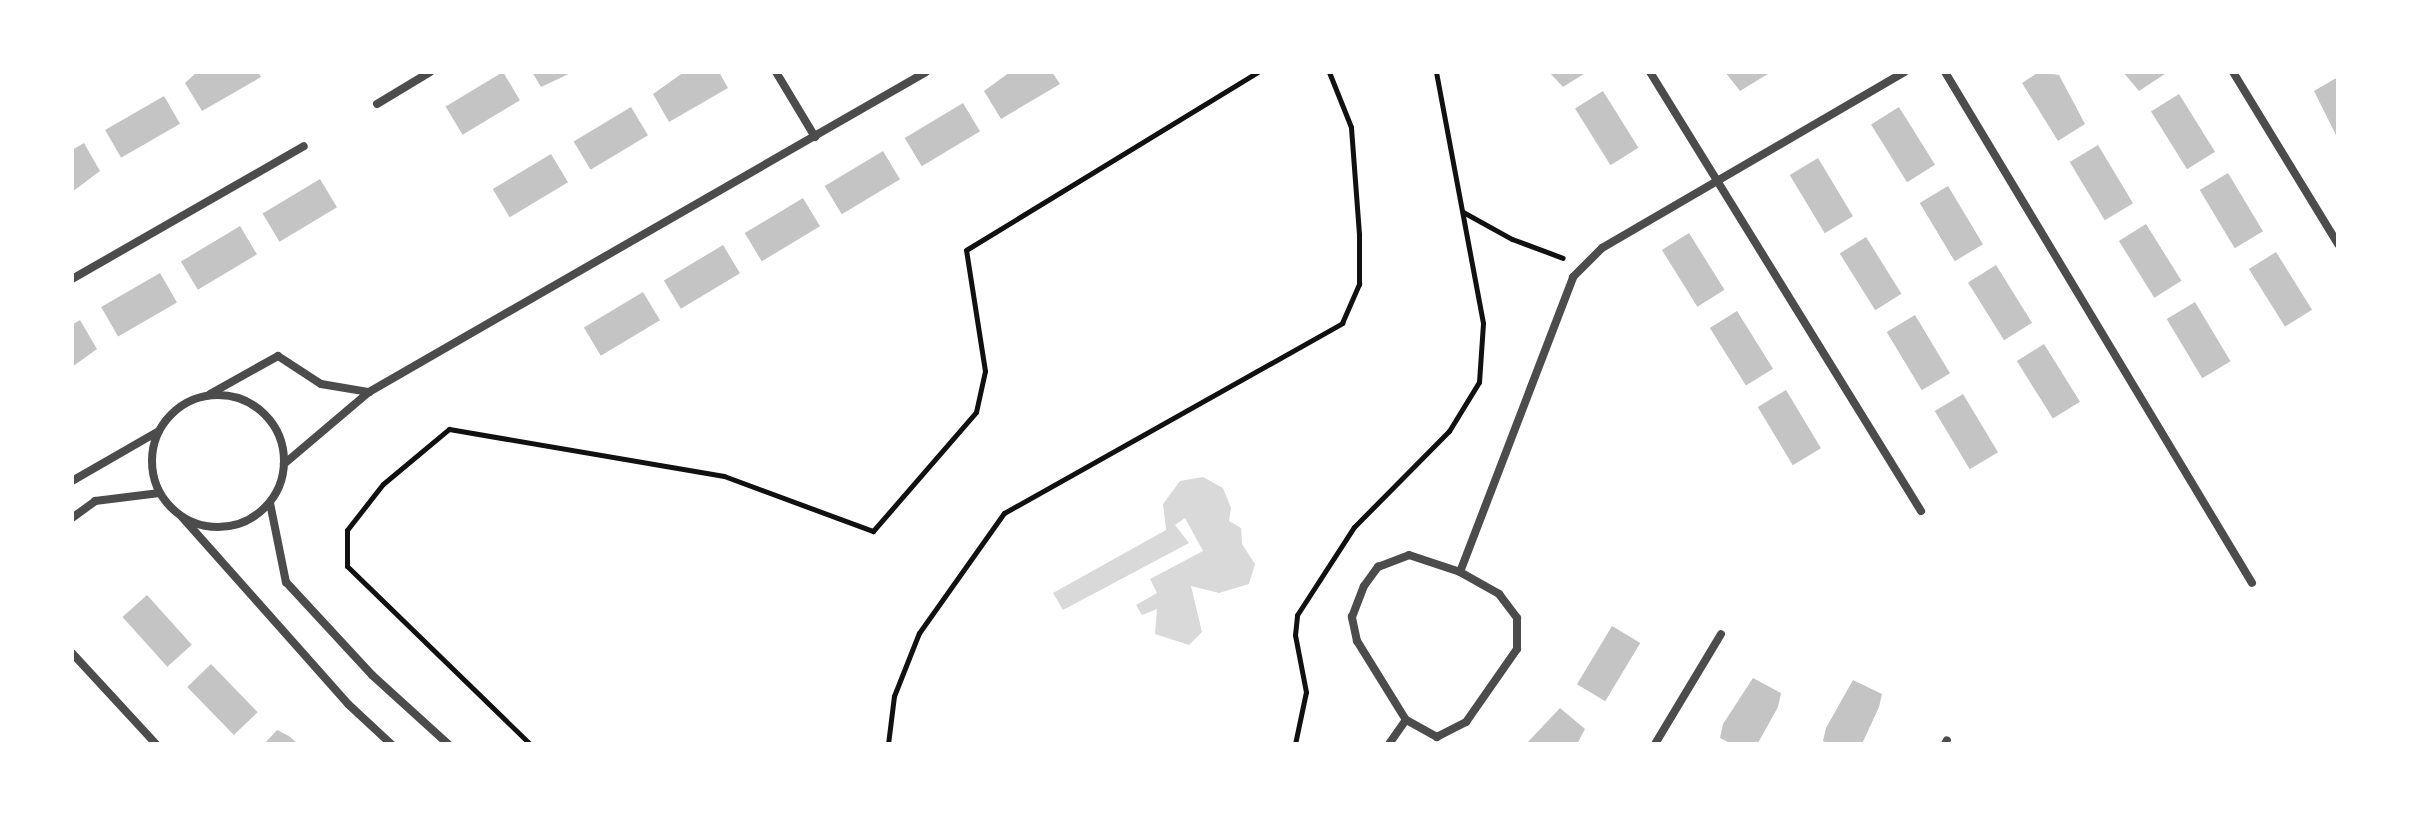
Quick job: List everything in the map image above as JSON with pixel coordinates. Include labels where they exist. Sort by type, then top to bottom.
[{"type":"street","points":[[377,104],[430,72]]},
{"type":"street","points":[[776,72],[815,137]]},
{"type":"street","points":[[284,464],[369,392],[926,72]]},
{"type":"street","points":[[1650,72],[1921,511]]},
{"type":"street","points":[[1460,572],[1573,277],[1602,248],[1904,72]]},
{"type":"street","points":[[1945,72],[2252,583]]},
{"type":"street","points":[[2233,72],[2338,244]]},
{"type":"street","points":[[72,279],[304,146]]},
{"type":"street","points":[[72,481],[159,431],[179,406],[209,395],[249,368],[278,356],[321,384],[369,392]]},
{"type":"street","points":[[209,395],[241,397],[267,415],[283,443],[284,464],[270,503],[286,582],[372,675],[448,744]]},
{"type":"street","points":[[159,431],[152,463],[160,493],[329,683],[391,744]]},
{"type":"street","points":[[72,518],[95,501],[160,493]]},
{"type":"street","points":[[182,517],[212,527],[233,524],[270,503]]},
{"type":"street","points":[[1409,555],[1460,572],[1499,594],[1517,618],[1517,649],[1466,722],[1435,740],[1406,720],[1357,641],[1352,617],[1364,586],[1378,567],[1409,555]]},
{"type":"street","points":[[1655,744],[1721,634]]},
{"type":"street","points":[[72,653],[156,744]]},
{"type":"street","points":[[1389,744],[1406,720]]},
{"type":"path","points":[[530,744],[347,566],[347,530],[383,484],[449,429],[724,476],[873,531],[976,412],[985,371],[966,250],[1258,72]]},
{"type":"path","points":[[888,744],[894,696],[919,633],[1004,513],[1342,323],[1359,284],[1359,234],[1351,127],[1329,72]]},
{"type":"path","points":[[1295,744],[1306,692],[1295,635],[1297,615],[1354,527],[1449,431],[1479,382],[1483,323],[1436,72]]},
{"type":"path","points":[[1462,211],[1512,239],[1584,266]]},
{"type":"shaded area","points":[[1203,477],[1223,488],[1231,508],[1229,521],[1241,528],[1242,544],[1255,564],[1249,584],[1219,593],[1191,586],[1202,632],[1189,645],[1155,634],[1157,609],[1142,615],[1136,605],[1157,593],[1150,579],[1203,551],[1185,518],[1175,525],[1189,543],[1063,610],[1053,593],[1166,530],[1163,504],[1180,481]]},
{"type":"building","points":[[197,72],[258,72],[261,77],[202,111],[185,83]]},
{"type":"building","points":[[503,72],[520,100],[463,135],[446,107]]},
{"type":"building","points":[[532,72],[573,72],[541,87]]},
{"type":"building","points":[[684,72],[719,72],[728,88],[669,122],[653,94]]},
{"type":"building","points":[[1010,72],[1052,72],[1060,84],[1001,119],[984,91]]},
{"type":"building","points":[[1549,72],[1587,72],[1563,87]]},
{"type":"building","points":[[1725,72],[1771,72],[1740,91]]},
{"type":"building","points":[[2039,72],[2059,75],[2085,124],[2058,141],[2022,83]]},
{"type":"building","points":[[2123,72],[2168,72],[2139,91]]},
{"type":"building","points":[[2338,77],[2338,139],[2314,91]]},
{"type":"building","points":[[1603,91],[1639,148],[1611,165],[1575,108]]},
{"type":"building","points":[[2179,94],[2215,152],[2187,169],[2151,111]]},
{"type":"building","points":[[164,96],[180,124],[121,158],[105,130]]},
{"type":"building","points":[[963,103],[980,131],[922,166],[905,138]]},
{"type":"building","points":[[631,107],[648,135],[591,170],[574,142]]},
{"type":"building","points":[[1899,107],[1935,165],[1907,182],[1871,124]]},
{"type":"building","points":[[84,143],[100,171],[72,192],[72,150]]},
{"type":"building","points":[[2098,145],[2133,203],[2105,220],[2070,162]]},
{"type":"building","points":[[883,151],[900,179],[842,214],[825,186]]},
{"type":"building","points":[[551,154],[568,182],[510,217],[493,189]]},
{"type":"building","points":[[1818,158],[1853,216],[1825,233],[1790,175]]},
{"type":"building","points":[[2228,173],[2263,231],[2235,248],[2200,190]]},
{"type":"building","points":[[320,179],[337,207],[280,242],[263,214]]},
{"type":"building","points":[[1948,186],[1983,244],[1955,261],[1920,203]]},
{"type":"building","points":[[803,198],[820,226],[762,261],[745,233]]},
{"type":"building","points":[[2146,224],[2182,281],[2154,298],[2119,241]]},
{"type":"building","points":[[240,226],[257,254],[198,290],[181,262]]},
{"type":"building","points":[[1689,233],[1725,290],[1697,307],[1662,250]]},
{"type":"building","points":[[1866,237],[1902,294],[1875,310],[1840,253]]},
{"type":"building","points":[[723,245],[740,273],[681,309],[664,281]]},
{"type":"building","points":[[2276,252],[2312,310],[2285,327],[2249,269]]},
{"type":"building","points":[[1996,265],[2032,323],[2004,340],[1968,282]]},
{"type":"building","points":[[160,273],[177,302],[118,336],[101,307]]},
{"type":"building","points":[[643,292],[660,320],[601,356],[584,328]]},
{"type":"building","points":[[2195,302],[2231,361],[2202,378],[2167,319]]},
{"type":"building","points":[[1737,311],[1773,369],[1746,386],[1710,328]]},
{"type":"building","points":[[1915,315],[1950,373],[1922,390],[1887,332]]},
{"type":"building","points":[[80,320],[97,349],[72,367],[72,325]]},
{"type":"building","points":[[2044,344],[2080,402],[2053,419],[2017,361]]},
{"type":"building","points":[[1786,390],[1821,448],[1793,465],[1758,407]]},
{"type":"building","points":[[1963,394],[1998,452],[1970,469],[1935,411]]},
{"type":"building","points":[[147,595],[192,645],[167,667],[122,617]]},
{"type":"building","points":[[1612,626],[1640,643],[1605,701],[1577,684]]},
{"type":"building","points":[[211,664],[258,712],[234,735],[187,687]]},
{"type":"building","points":[[1753,678],[1781,693],[1778,707],[1758,743],[1732,744],[1720,738],[1723,724]]},
{"type":"building","points":[[1853,680],[1882,694],[1879,707],[1862,744],[1829,744],[1823,741],[1826,728]]},
{"type":"building","points":[[1560,708],[1585,729],[1577,744],[1526,744]]},
{"type":"building","points":[[277,730],[289,736],[298,744],[264,744]]}]
